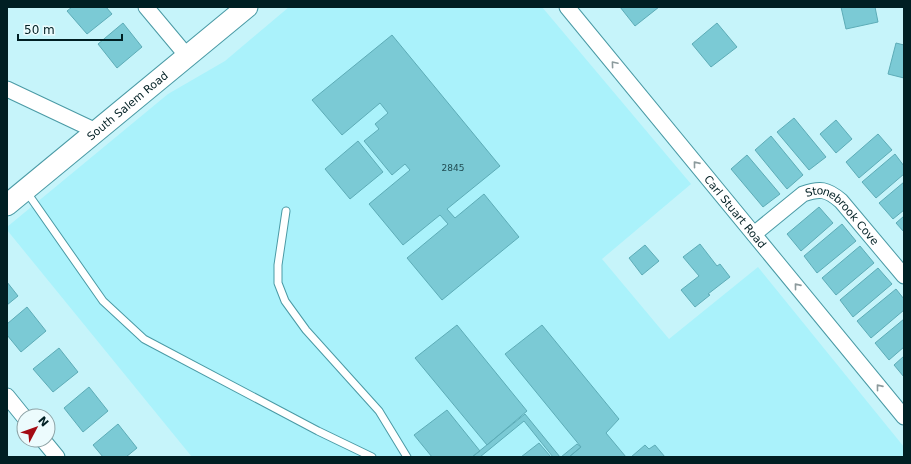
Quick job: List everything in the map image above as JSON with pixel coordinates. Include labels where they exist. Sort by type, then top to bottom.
[{"type":"main road","name":"South Salem Road","points":[[7,204],[248,7]]},
{"type":"street","points":[[146,7],[187,56]]},
{"type":"street","name":"Carl Stuart Road","points":[[567,7],[904,417]]},
{"type":"street","points":[[7,89],[96,131]]},
{"type":"street","name":"Stonebrook Cove","points":[[754,234],[803,194],[812,190],[822,190],[832,193],[841,202],[904,276]]},
{"type":"street","points":[[7,396],[17,408]]},
{"type":"street","points":[[50,448],[57,457]]},
{"type":"lane","points":[[25,190],[103,301],[144,339],[318,431],[372,457]]},
{"type":"lane","points":[[286,211],[278,271],[278,283],[285,301],[306,330],[379,411],[407,457]]},
{"type":"shaded area","points":[[289,7],[542,7],[691,184],[602,259],[669,339],[758,267],[904,447],[904,457],[192,457],[7,230],[7,227],[168,94],[225,61]]},
{"type":"building","points":[[72,7],[106,7],[112,14],[87,34],[67,11]]},
{"type":"building","points":[[620,7],[659,7],[635,26]]},
{"type":"building","points":[[841,7],[875,7],[878,22],[846,29]]},
{"type":"building","points":[[123,23],[142,47],[117,68],[98,44]]},
{"type":"building","points":[[717,23],[737,47],[711,67],[692,44]]},
{"type":"building","points":[[392,35],[500,166],[447,209],[455,218],[484,194],[519,237],[442,300],[407,258],[448,224],[440,215],[403,245],[369,204],[410,170],[405,164],[392,175],[364,141],[379,129],[375,124],[388,113],[380,103],[342,135],[312,100]]},
{"type":"building","points":[[896,43],[904,45],[904,78],[888,74]]},
{"type":"building","points":[[794,118],[826,157],[809,170],[777,132]]},
{"type":"building","points":[[836,120],[852,139],[836,153],[820,134]]},
{"type":"building","points":[[878,134],[892,150],[859,178],[846,162]]},
{"type":"building","points":[[771,136],[803,175],[787,189],[755,150]]},
{"type":"building","points":[[358,141],[383,172],[350,199],[325,169]]},
{"type":"building","points":[[895,154],[904,166],[904,174],[876,198],[862,182]]},
{"type":"building","points":[[747,155],[780,194],[763,207],[731,169]]},
{"type":"building","points":[[904,182],[904,210],[893,219],[879,203]]},
{"type":"building","points":[[819,207],[833,223],[801,251],[787,234]]},
{"type":"building","points":[[904,216],[904,232],[896,223]]},
{"type":"building","points":[[842,224],[856,241],[817,273],[804,256]]},
{"type":"building","points":[[700,244],[717,266],[720,264],[730,277],[708,294],[710,295],[695,307],[681,290],[699,276],[683,257]]},
{"type":"building","points":[[645,245],[659,261],[642,275],[629,258]]},
{"type":"building","points":[[860,246],[874,263],[836,295],[822,278]]},
{"type":"building","points":[[878,268],[892,284],[853,317],[840,300]]},
{"type":"building","points":[[7,282],[18,296],[7,305]]},
{"type":"building","points":[[896,289],[904,299],[904,310],[871,338],[857,321]]},
{"type":"building","points":[[27,307],[46,331],[21,352],[7,335],[7,324]]},
{"type":"building","points":[[904,319],[904,347],[889,360],[875,343]]},
{"type":"building","points":[[457,325],[527,411],[487,445],[415,358]]},
{"type":"building","points":[[542,325],[619,419],[606,433],[626,457],[569,457],[581,447],[505,354]]},
{"type":"building","points":[[59,348],[78,372],[53,392],[33,369]]},
{"type":"building","points":[[904,356],[904,377],[894,365]]},
{"type":"building","points":[[89,387],[108,411],[83,432],[64,408]]},
{"type":"building","points":[[447,410],[480,451],[472,457],[432,457],[414,435]]},
{"type":"building","points":[[525,414],[560,457],[553,457],[524,421],[480,457],[472,457]]},
{"type":"building","points":[[118,424],[137,448],[126,457],[103,457],[93,445]]},
{"type":"building","points":[[539,443],[551,457],[521,457]]},
{"type":"building","points":[[577,444],[581,447],[569,457],[561,457]]},
{"type":"building","points":[[645,445],[649,449],[655,445],[665,457],[631,457]]}]
